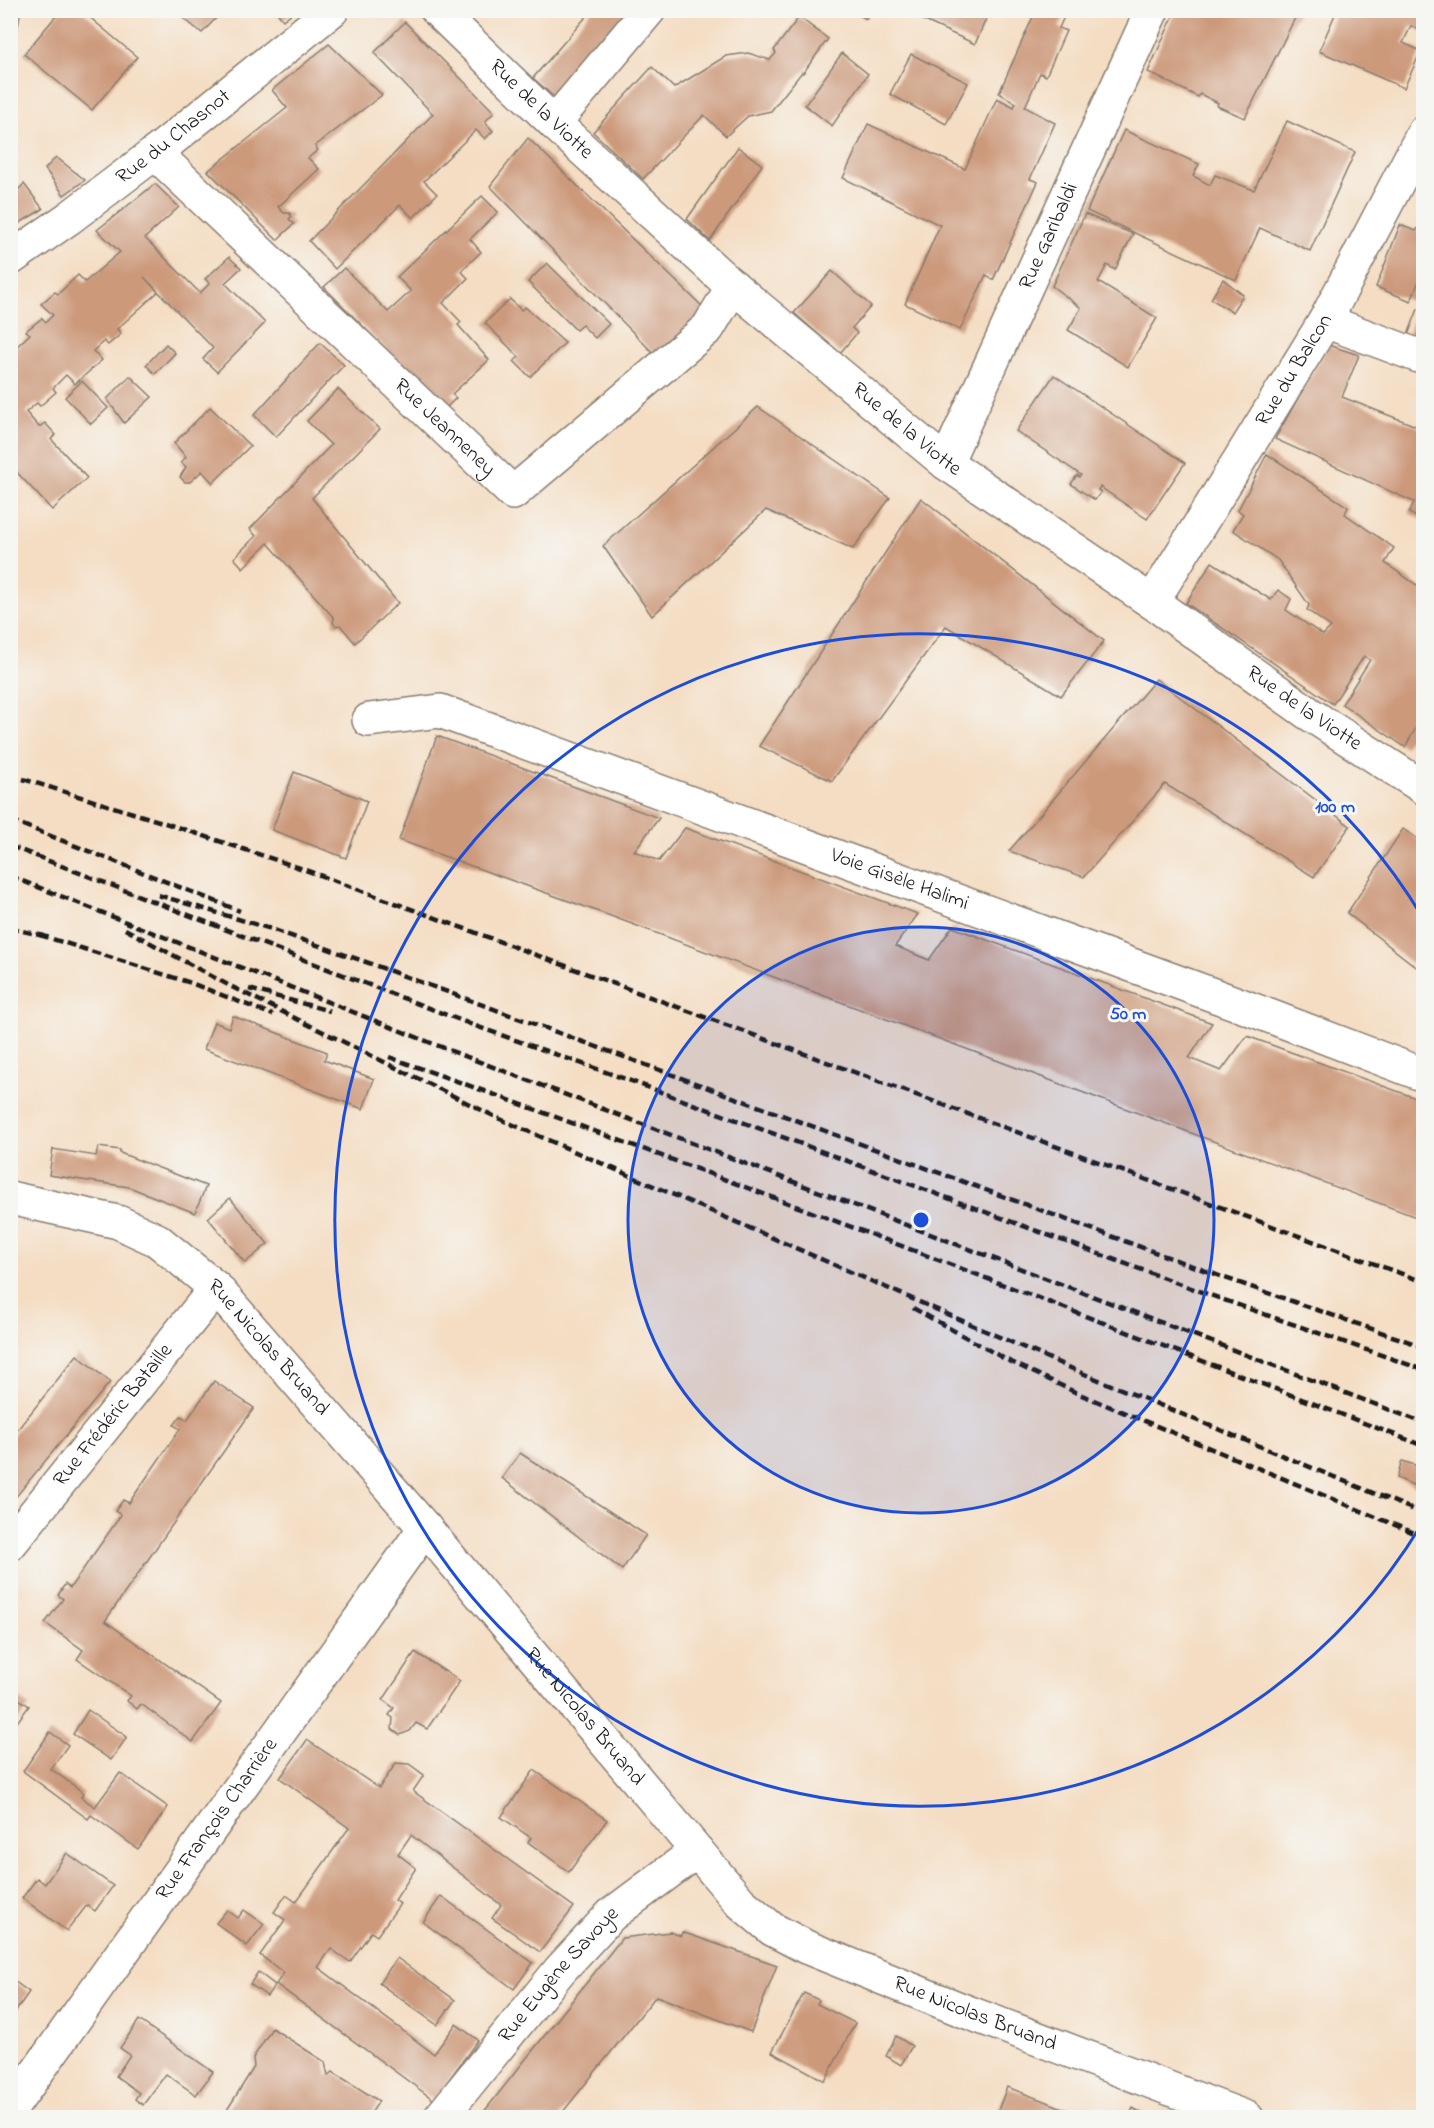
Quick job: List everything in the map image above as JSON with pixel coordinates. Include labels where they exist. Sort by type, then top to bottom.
[{"type":"street","name":"Rue du Chasnot","points":[[10,260],[155,153],[332,10]]},
{"type":"street","name":"Rue de la Viotte","points":[[436,10],[554,123],[733,286],[946,463],[1152,602],[1308,713],[1420,775]]},
{"type":"street","points":[[554,123],[649,10]]},
{"type":"street","name":"Rue Garibaldi","points":[[946,463],[1152,10]]},
{"type":"street","name":"Rue du Balcon","points":[[1152,602],[1325,321],[1424,132]]},
{"type":"street","name":"Rue Jeanneney","points":[[155,153],[513,493],[708,328],[733,286]]},
{"type":"street","points":[[1325,321],[1424,358]]},
{"type":"street","name":"Voie Gisèle Halimi","points":[[369,720],[441,711],[1424,1075]]},
{"type":"street","name":"Rue Nicolas Bruand","points":[[10,1198],[118,1222],[158,1240],[216,1288],[425,1528],[740,1902],[772,1929],[806,1947],[962,2010],[1246,2118]]},
{"type":"street","name":"Rue Frédéric Bataille","points":[[10,1544],[216,1288]]},
{"type":"street","name":"Rue François Charrière","points":[[10,2110],[425,1528]]},
{"type":"street","name":"Rue Eugène Savoye","points":[[440,2118],[560,1970],[611,1915],[697,1851]]},
{"type":"building","points":[[10,10],[18,10],[20,14],[18,27],[10,38]]},
{"type":"building","points":[[61,10],[81,10],[137,57],[92,110],[24,54]]},
{"type":"building","points":[[179,10],[214,10],[219,15],[202,33],[177,13]]},
{"type":"building","points":[[275,10],[296,10],[283,20]]},
{"type":"building","points":[[592,10],[638,10],[560,102],[533,78]]},
{"type":"building","points":[[851,10],[870,10],[866,19]]},
{"type":"building","points":[[901,10],[990,10],[975,44]]},
{"type":"building","points":[[1036,10],[1067,10],[1059,28],[1066,31],[1046,76],[1040,73],[1025,107],[1055,123],[1030,179],[1038,182],[993,280],[986,275],[960,330],[905,304],[940,225],[843,178],[868,124],[965,169],[997,98],[1014,107],[1016,103],[999,93]]},
{"type":"building","points":[[1176,10],[1299,10],[1245,118],[1217,106],[1218,103],[1200,94],[1198,97],[1148,72]]},
{"type":"building","points":[[1337,10],[1424,10],[1424,32],[1411,26],[1403,43],[1421,51],[1404,88],[1319,51]]},
{"type":"building","points":[[799,17],[828,39],[771,111],[748,116],[726,136],[704,115],[643,179],[593,132],[652,67],[674,88],[726,56],[748,53],[770,60],[776,53],[774,50]]},
{"type":"building","points":[[405,22],[494,112],[485,122],[493,131],[485,139],[476,130],[424,181],[437,194],[413,218],[400,205],[335,269],[309,241],[433,114],[374,53]]},
{"type":"building","points":[[329,44],[382,95],[315,146],[318,150],[308,158],[319,169],[278,207],[284,213],[290,213],[289,219],[294,224],[277,240],[208,171],[287,108],[272,90]]},
{"type":"building","points":[[842,53],[868,74],[832,126],[805,105]]},
{"type":"building","points":[[911,54],[968,83],[946,124],[890,94]]},
{"type":"building","points":[[1287,121],[1355,152],[1310,251],[1260,228],[1236,280],[1087,211],[1124,130],[1199,164],[1193,176],[1210,185],[1215,175],[1254,190]]},
{"type":"building","points":[[528,138],[707,311],[658,358],[490,186]]},
{"type":"building","points":[[738,147],[762,165],[710,241],[687,219]]},
{"type":"building","points":[[56,157],[85,180],[64,195],[45,169]]},
{"type":"building","points":[[24,184],[43,209],[18,224],[10,216],[10,190],[14,194]]},
{"type":"building","points":[[155,184],[179,207],[145,238],[200,293],[210,283],[205,279],[229,257],[241,268],[225,283],[265,323],[217,372],[203,359],[213,348],[144,277],[158,292],[117,329],[121,334],[108,345],[104,341],[93,351],[102,360],[75,384],[66,375],[53,388],[56,392],[40,406],[37,403],[26,412],[39,427],[45,423],[56,435],[51,439],[87,478],[52,510],[10,465],[12,448],[10,446],[10,342],[16,347],[30,334],[26,331],[42,318],[46,322],[53,315],[41,304],[55,292],[58,294],[78,275],[85,282],[120,252],[97,230]]},
{"type":"building","points":[[482,196],[498,212],[470,239],[481,252],[461,271],[468,278],[443,303],[461,322],[458,325],[489,360],[452,394],[456,398],[445,409],[324,287],[344,268],[388,312],[411,291],[397,277]]},
{"type":"building","points":[[1085,214],[1133,234],[1115,270],[1107,265],[1098,282],[1157,318],[1128,367],[1068,330],[1081,308],[1052,286]]},
{"type":"building","points":[[1400,225],[1416,231],[1418,228],[1424,230],[1424,273],[1422,273],[1411,301],[1376,287]]},
{"type":"building","points":[[547,263],[609,324],[595,338],[582,325],[576,330],[528,282]]},
{"type":"building","points":[[832,271],[871,306],[852,328],[857,333],[840,353],[794,313]]},
{"type":"building","points":[[1223,279],[1243,295],[1232,312],[1211,299]]},
{"type":"building","points":[[510,299],[521,310],[525,307],[565,343],[530,377],[514,361],[519,357],[485,323]]},
{"type":"building","points":[[1418,309],[1424,311],[1424,341],[1408,335]]},
{"type":"building","points":[[320,343],[344,365],[276,437],[254,415]]},
{"type":"building","points":[[166,344],[175,353],[155,374],[146,365]]},
{"type":"building","points":[[1328,345],[1359,355],[1342,397],[1424,429],[1424,521],[1409,513],[1414,502],[1275,439]]},
{"type":"building","points":[[1054,375],[1185,463],[1147,519],[1100,487],[1098,490],[1101,492],[1095,500],[1071,484],[1077,475],[1079,477],[1081,475],[1016,431]]},
{"type":"building","points":[[130,376],[152,397],[124,423],[107,399]]},
{"type":"building","points":[[82,381],[108,408],[91,424],[65,397]]},
{"type":"building","points":[[338,389],[380,429],[312,498],[398,603],[355,643],[340,625],[336,626],[333,623],[334,618],[268,543],[243,568],[234,558],[256,536],[250,529],[331,445],[307,421]]},
{"type":"building","points":[[210,407],[250,446],[213,483],[202,471],[190,482],[185,482],[180,477],[186,467],[181,462],[186,457],[174,443]]},
{"type":"building","points":[[758,407],[890,498],[853,549],[766,510],[652,616],[603,546]]},
{"type":"building","points":[[1267,454],[1348,507],[1345,514],[1394,548],[1385,563],[1424,590],[1424,692],[1420,698],[1424,700],[1424,714],[1405,747],[1342,704],[1370,660],[1364,656],[1333,704],[1186,603],[1212,562],[1271,600],[1278,590],[1291,599],[1286,610],[1323,635],[1331,627],[1307,610],[1309,605],[1278,560],[1233,530],[1243,514],[1238,510]]},
{"type":"building","points":[[921,498],[1104,641],[1061,696],[946,626],[832,781],[759,746]]},
{"type":"building","points":[[1156,679],[1350,826],[1314,877],[1165,784],[1084,877],[1009,851]]},
{"type":"building","points":[[437,736],[659,818],[634,851],[659,861],[685,828],[918,914],[895,946],[929,960],[952,927],[1212,1023],[1189,1058],[1221,1071],[1247,1036],[1424,1101],[1424,1220],[616,918],[399,840]]},
{"type":"building","points":[[294,772],[367,801],[346,858],[272,830]]},
{"type":"building","points":[[1403,829],[1424,843],[1424,973],[1347,913]]},
{"type":"building","points":[[233,1016],[327,1052],[324,1060],[374,1079],[363,1109],[204,1049],[214,1022],[229,1028]]},
{"type":"building","points":[[98,1147],[120,1150],[120,1153],[206,1186],[195,1213],[129,1187],[49,1175],[53,1149],[96,1156]]},
{"type":"building","points":[[230,1198],[268,1244],[245,1263],[208,1218]]},
{"type":"building","points":[[77,1355],[110,1382],[10,1504],[10,1439]]},
{"type":"building","points":[[214,1381],[254,1408],[105,1621],[221,1703],[193,1742],[141,1704],[137,1709],[127,1701],[131,1696],[77,1659],[83,1650],[45,1623],[63,1599],[58,1595],[65,1584],[70,1588],[121,1515],[115,1511],[123,1500],[129,1503],[180,1429],[174,1425],[181,1416],[187,1420]]},
{"type":"building","points":[[520,1453],[646,1535],[622,1570],[502,1478]]},
{"type":"building","points":[[1402,1461],[1424,1468],[1422,1489],[1397,1478]]},
{"type":"building","points":[[415,1652],[460,1681],[427,1729],[416,1723],[410,1731],[400,1735],[392,1729],[393,1718],[389,1715],[394,1708],[383,1700]]},
{"type":"building","points":[[10,1693],[29,1706],[10,1732]]},
{"type":"building","points":[[88,1710],[127,1737],[111,1760],[73,1734]]},
{"type":"building","points":[[50,1732],[68,1745],[51,1769],[84,1793],[81,1797],[95,1807],[120,1773],[168,1807],[138,1849],[91,1815],[88,1819],[23,1771]]},
{"type":"building","points":[[307,1740],[379,1788],[396,1763],[409,1764],[424,1775],[413,1791],[574,1907],[540,1952],[492,1918],[501,1905],[411,1835],[398,1854],[416,1868],[395,1900],[400,1904],[377,1936],[371,1932],[350,1962],[331,1949],[318,1967],[434,2054],[456,2024],[478,2040],[434,2100],[276,1984],[284,1973],[260,1955],[285,1920],[274,1912],[286,1895],[296,1902],[349,1828],[280,1778]]},
{"type":"building","points":[[534,1770],[607,1820],[569,1872],[528,1842],[531,1838],[501,1817]]},
{"type":"building","points":[[67,1853],[113,1886],[95,1911],[87,1905],[67,1931],[22,1898],[37,1878],[45,1884]]},
{"type":"building","points":[[441,1896],[533,1963],[514,1989],[423,1922]]},
{"type":"building","points":[[227,1910],[238,1918],[244,1910],[264,1924],[247,1946],[216,1923]]},
{"type":"building","points":[[670,1932],[681,1936],[682,1932],[777,1965],[751,2032],[656,1996],[558,2118],[479,2118],[622,1938]]},
{"type":"building","points":[[397,1958],[455,2000],[437,2025],[379,1983]]},
{"type":"building","points":[[258,1972],[275,1985],[267,1996],[250,1984]]},
{"type":"building","points":[[10,1978],[29,1992],[11,2018],[14,2020],[10,2026]]},
{"type":"building","points":[[804,1993],[819,2000],[817,2004],[855,2023],[825,2081],[772,2052]]},
{"type":"building","points":[[139,2020],[213,2072],[196,2095],[166,2074],[143,2105],[135,2099],[139,2093],[116,2076],[130,2055],[120,2048]]},
{"type":"building","points":[[272,2028],[325,2062],[328,2076],[333,2072],[379,2101],[368,2118],[222,2118],[254,2067],[253,2058]]},
{"type":"building","points":[[896,2036],[912,2046],[901,2065],[886,2056]]},
{"type":"building","points":[[1007,2087],[1076,2113],[1074,2118],[995,2118]]},
{"type":"building","points":[[1133,2108],[1150,2118],[1128,2118]]},
{"type":"railway","points":[[10,775],[300,868],[1424,1282]]},
{"type":"railway","points":[[10,820],[240,911]]},
{"type":"railway","points":[[10,846],[470,1024],[631,1081],[1221,1299],[1424,1370]]},
{"type":"railway","points":[[10,876],[454,1052],[1424,1423]]},
{"type":"railway","points":[[158,895],[268,928],[366,962],[1225,1278],[1424,1347]]},
{"type":"railway","points":[[10,928],[48,937]]},
{"type":"railway","points":[[125,929],[228,985],[500,1119],[1082,1373],[1424,1514]]},
{"type":"railway","points":[[40,935],[191,983],[273,1015]]},
{"type":"railway","points":[[249,989],[330,1011]]},
{"type":"railway","points":[[389,1057],[778,1199],[1424,1446]]},
{"type":"railway","points":[[913,1308],[1005,1359],[1077,1393],[1424,1537]]}]
